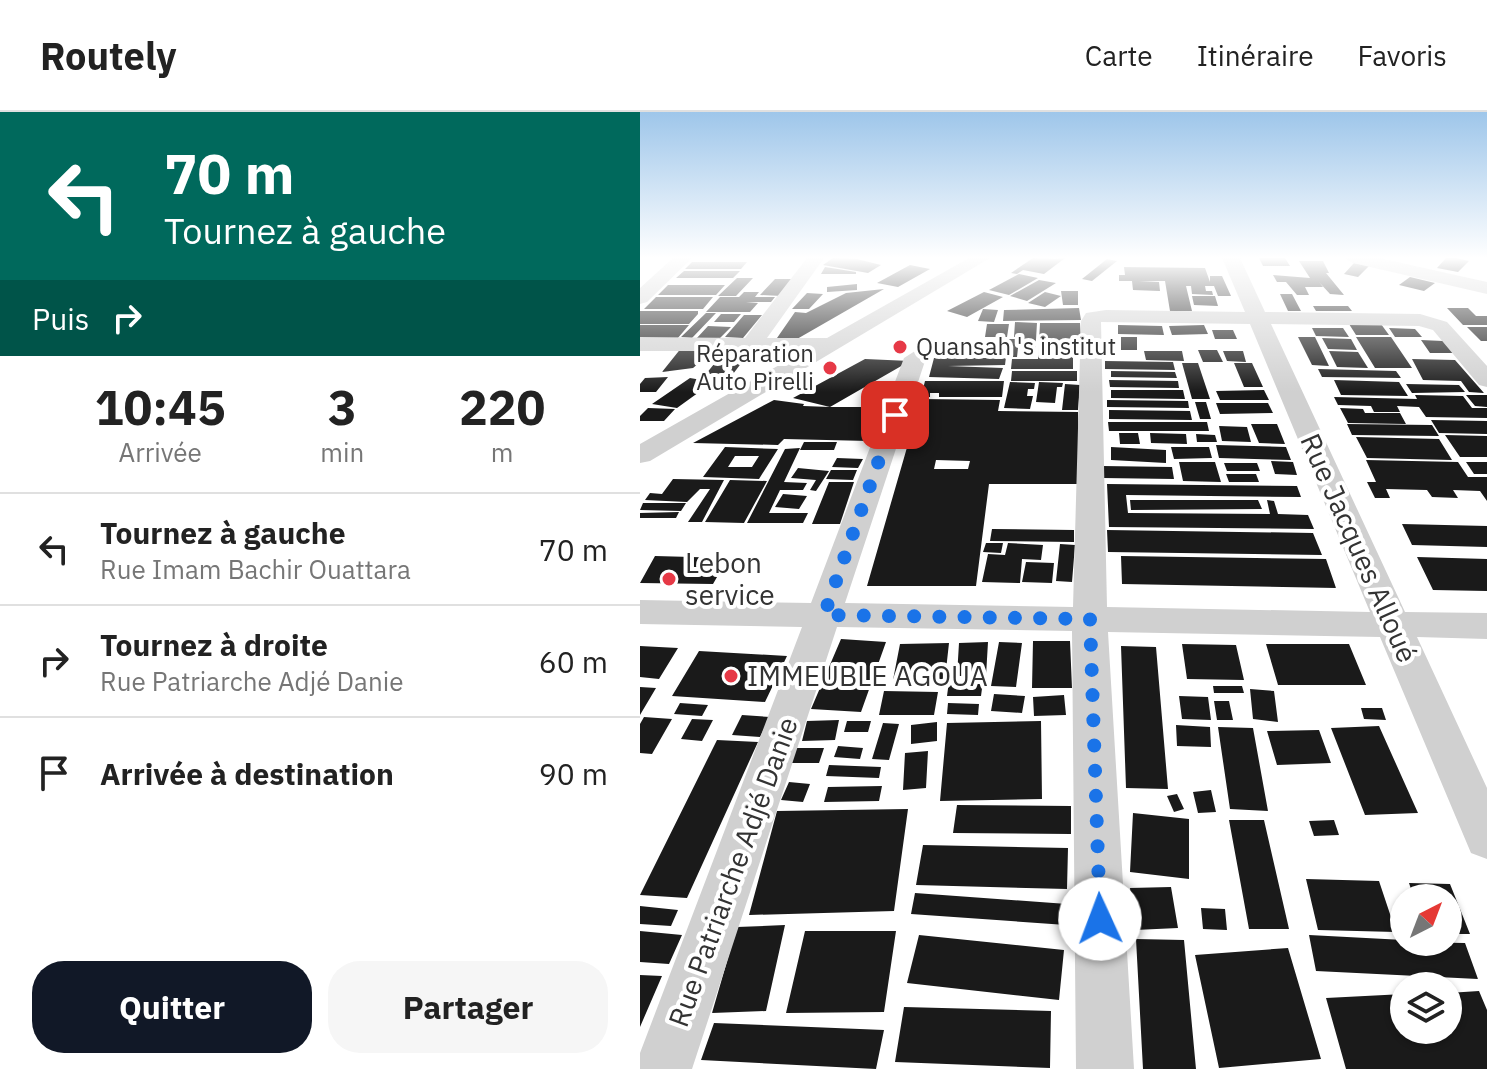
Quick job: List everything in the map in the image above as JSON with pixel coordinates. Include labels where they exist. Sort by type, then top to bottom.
[{"type":"street","points":[[752,343],[782,303]]},
{"type":"street","points":[[640,455],[903,303]]},
{"type":"street","name":"Rue Jacques Alloué","points":[[1251,303],[1487,838]]},
{"type":"street","points":[[1105,1069],[1090,619],[1093,317],[1433,322],[1487,380]]},
{"type":"street","points":[[640,344],[828,345]]},
{"type":"street","name":"Rue Patriarche Adjé Danie","points":[[663,1069],[915,358]]},
{"type":"street","points":[[640,612],[1487,626]]},
{"type":"building","points":[[650,303],[708,303],[703,309],[644,309]]},
{"type":"building","points":[[715,303],[758,303],[750,312],[706,312]]},
{"type":"building","points":[[798,303],[815,303],[809,309],[792,309]]},
{"type":"building","points":[[827,303],[860,303],[797,339],[777,338],[795,312],[806,313]]},
{"type":"building","points":[[963,303],[993,303],[967,317],[947,311]]},
{"type":"building","points":[[1029,303],[1051,303],[1045,307]]},
{"type":"building","points":[[1169,303],[1190,303],[1192,311],[1170,311]]},
{"type":"building","points":[[1217,303],[1218,306],[1194,305]]},
{"type":"building","points":[[1284,303],[1297,303],[1301,311],[1288,311]]},
{"type":"building","points":[[1313,306],[1348,306],[1352,311],[1316,311]]},
{"type":"building","points":[[1079,308],[1081,320],[1003,321],[1004,310]]},
{"type":"building","points":[[1447,308],[1468,308],[1476,316],[1487,316],[1487,325],[1463,325]]},
{"type":"building","points":[[983,309],[998,310],[994,322],[978,321]]},
{"type":"building","points":[[640,311],[698,311],[698,314],[689,324],[640,324]]},
{"type":"building","points":[[706,313],[716,313],[692,338],[681,337]]},
{"type":"building","points":[[721,314],[741,314],[734,322],[714,322]]},
{"type":"building","points":[[744,315],[762,315],[743,338],[725,337]]},
{"type":"building","points":[[1015,322],[1037,323],[1035,356],[1022,356],[1023,337],[1014,337]]},
{"type":"building","points":[[1040,323],[1080,323],[1082,358],[1073,358],[1073,369],[1011,369],[1012,359],[1038,359]]},
{"type":"building","points":[[987,324],[1009,324],[1007,337],[985,337]]},
{"type":"building","points":[[1349,324],[1381,324],[1389,335],[1356,335]]},
{"type":"building","points":[[640,325],[689,325],[677,339],[640,339]]},
{"type":"building","points":[[1118,325],[1162,326],[1164,335],[1118,334]]},
{"type":"building","points":[[1204,325],[1208,334],[1172,335],[1169,326]]},
{"type":"building","points":[[708,326],[731,327],[719,339],[696,339]]},
{"type":"building","points":[[1467,327],[1487,327],[1487,341],[1481,341]]},
{"type":"building","points":[[1312,328],[1343,328],[1349,337],[1316,336]]},
{"type":"building","points":[[1389,328],[1415,329],[1422,337],[1395,337]]},
{"type":"building","points":[[1212,330],[1233,330],[1237,339],[1215,339]]},
{"type":"building","points":[[1121,337],[1137,337],[1137,350],[1121,350]]},
{"type":"building","points":[[1298,337],[1315,337],[1329,366],[1312,365]]},
{"type":"building","points":[[1356,337],[1391,337],[1412,368],[1375,368]]},
{"type":"building","points":[[1322,338],[1351,339],[1357,350],[1328,349]]},
{"type":"building","points":[[997,339],[1019,339],[1017,357],[1006,357],[1005,365],[948,366],[1003,368],[999,379],[929,377],[934,358],[1002,358],[1003,349],[999,349],[998,356],[965,356],[967,350],[974,347],[995,350]]},
{"type":"building","points":[[1421,340],[1443,341],[1453,353],[1430,353]]},
{"type":"building","points":[[682,347],[719,351],[714,358],[705,358],[693,368],[662,372]]},
{"type":"building","points":[[726,349],[752,349],[733,374],[706,374]]},
{"type":"building","points":[[1198,350],[1217,350],[1223,362],[1203,362]]},
{"type":"building","points":[[1144,351],[1182,351],[1184,361],[1146,360]]},
{"type":"building","points":[[1223,351],[1243,351],[1246,362],[1227,361]]},
{"type":"building","points":[[1329,351],[1358,352],[1368,368],[1337,367]]},
{"type":"building","points":[[865,359],[910,361],[830,407],[793,398]]},
{"type":"building","points":[[1412,359],[1455,360],[1484,393],[1469,392],[1461,381],[1423,380]]},
{"type":"building","points":[[1105,361],[1173,362],[1175,370],[1105,369]]},
{"type":"building","points":[[1182,363],[1198,363],[1210,399],[1192,399]]},
{"type":"building","points":[[1234,363],[1252,363],[1263,387],[1244,387]]},
{"type":"building","points":[[1318,369],[1396,371],[1401,378],[1322,377]]},
{"type":"building","points":[[1012,371],[1077,371],[1077,381],[1011,381]]},
{"type":"building","points":[[1111,371],[1175,372],[1177,378],[1111,377]]},
{"type":"building","points":[[668,377],[656,392],[640,392],[640,384],[645,378]]},
{"type":"building","points":[[690,378],[713,382],[677,408],[652,404]]},
{"type":"building","points":[[1109,380],[1178,381],[1179,388],[1110,387]]},
{"type":"building","points":[[1334,380],[1399,382],[1408,396],[1341,395]]},
{"type":"building","points":[[925,381],[1004,381],[1002,397],[939,397],[939,393],[930,393],[930,397],[921,397]]},
{"type":"building","points":[[1010,382],[1035,383],[1034,389],[1028,389],[1027,396],[1033,396],[1030,409],[1004,408]]},
{"type":"building","points":[[1039,382],[1063,383],[1062,387],[1057,387],[1055,403],[1036,402]]},
{"type":"building","points":[[1065,384],[1080,385],[1078,410],[1062,410]]},
{"type":"building","points":[[1406,384],[1459,385],[1465,392],[1412,393]]},
{"type":"building","points":[[1111,390],[1183,390],[1185,399],[1111,398]]},
{"type":"building","points":[[1264,390],[1269,400],[1220,400],[1216,391]]},
{"type":"building","points":[[1415,395],[1463,396],[1472,408],[1487,408],[1487,418],[1426,417],[1419,407],[1397,406],[1400,412],[1374,412],[1371,406],[1338,405],[1334,397],[1417,399]]},
{"type":"building","points":[[1466,395],[1487,395],[1487,407],[1475,406]]},
{"type":"building","points":[[921,399],[1000,400],[998,411],[1078,412],[1080,484],[989,484],[976,586],[867,586]],"holes":[[[936,460],[970,461],[968,469],[934,469]]]},
{"type":"building","points":[[774,400],[830,407],[882,407],[869,441],[784,439],[778,445],[693,443]]},
{"type":"building","points":[[1107,400],[1188,401],[1189,408],[1107,407]]},
{"type":"building","points":[[1195,402],[1206,402],[1211,419],[1200,419]]},
{"type":"building","points":[[1216,403],[1268,403],[1273,413],[1220,414]]},
{"type":"building","points":[[648,408],[675,409],[664,421],[640,421],[640,416]]},
{"type":"building","points":[[1340,408],[1363,409],[1365,413],[1400,413],[1406,424],[1348,423]]},
{"type":"building","points":[[1109,410],[1190,411],[1192,420],[1109,419]]},
{"type":"building","points":[[1431,420],[1487,421],[1487,434],[1439,433]]},
{"type":"building","points":[[1108,422],[1207,422],[1209,431],[1109,431]]},
{"type":"building","points":[[1251,424],[1277,424],[1285,444],[1259,443]]},
{"type":"building","points":[[1347,424],[1432,425],[1439,436],[1352,435]]},
{"type":"building","points":[[1219,426],[1247,427],[1251,442],[1222,441]]},
{"type":"building","points":[[1119,433],[1138,433],[1140,444],[1120,444]]},
{"type":"building","points":[[1150,433],[1186,434],[1187,444],[1151,443]]},
{"type":"building","points":[[1196,434],[1215,435],[1217,442],[1197,442]]},
{"type":"building","points":[[1445,435],[1487,436],[1487,457],[1460,457]]},
{"type":"building","points":[[1356,437],[1439,439],[1452,460],[1367,458]]},
{"type":"building","points":[[804,442],[837,442],[834,450],[800,450]]},
{"type":"building","points":[[1216,445],[1286,447],[1291,460],[1219,458]]},
{"type":"building","points":[[725,447],[778,449],[759,479],[703,477]],"holes":[[[735,456],[759,456],[752,467],[728,467]]]},
{"type":"building","points":[[1111,447],[1166,450],[1166,463],[1111,460]]},
{"type":"building","points":[[1171,447],[1209,447],[1212,458],[1174,459]]},
{"type":"building","points":[[800,448],[784,482],[807,483],[803,490],[780,490],[769,513],[808,513],[803,523],[747,523],[785,449]]},
{"type":"building","points":[[837,458],[863,459],[858,468],[832,467]]},
{"type":"building","points":[[1366,460],[1458,462],[1468,477],[1487,477],[1487,501],[1480,491],[1453,490],[1458,498],[1432,497],[1427,490],[1386,489],[1390,498],[1375,498],[1367,482],[1376,482]]},
{"type":"building","points":[[1271,461],[1293,462],[1297,475],[1275,474]]},
{"type":"building","points":[[1179,462],[1215,462],[1221,482],[1183,481]]},
{"type":"building","points":[[1466,462],[1487,462],[1487,474],[1474,474]]},
{"type":"building","points":[[1224,463],[1257,463],[1260,471],[1227,471]]},
{"type":"building","points":[[1102,466],[1172,467],[1174,479],[1103,478]]},
{"type":"building","points":[[798,468],[829,471],[816,491],[810,490],[816,480],[791,478]]},
{"type":"building","points":[[831,470],[857,470],[853,480],[826,479]]},
{"type":"building","points":[[1226,474],[1256,474],[1259,482],[1229,482]]},
{"type":"building","points":[[673,479],[724,480],[702,522],[688,522],[710,489],[700,489],[687,502],[645,500],[650,493],[662,494]]},
{"type":"building","points":[[730,480],[767,481],[744,523],[705,522]]},
{"type":"building","points":[[829,482],[854,482],[840,524],[812,524]]},
{"type":"building","points":[[1107,484],[1297,486],[1301,497],[1126,495],[1128,513],[1270,514],[1267,500],[1274,501],[1278,514],[1308,515],[1314,529],[1109,527]]},
{"type":"building","points":[[783,494],[807,496],[799,509],[775,507]]},
{"type":"building","points":[[1130,500],[1258,500],[1262,509],[1131,510]]},
{"type":"building","points":[[643,503],[686,503],[681,511],[640,510]]},
{"type":"building","points":[[679,512],[676,518],[640,518],[640,513]]},
{"type":"building","points":[[1402,524],[1487,526],[1487,547],[1412,545]]},
{"type":"building","points":[[992,529],[1074,530],[1074,542],[990,541]]},
{"type":"building","points":[[1107,530],[1313,533],[1322,555],[1108,552]]},
{"type":"building","points":[[986,543],[1003,543],[1001,553],[983,552]]},
{"type":"building","points":[[1008,543],[1043,545],[1041,560],[1022,559],[1020,583],[982,582],[988,554],[1005,555]]},
{"type":"building","points":[[1060,544],[1075,545],[1072,582],[1056,581]]},
{"type":"building","points":[[655,556],[728,558],[713,584],[640,583]]},
{"type":"building","points":[[1121,556],[1326,559],[1336,588],[1122,584]]},
{"type":"building","points":[[1417,557],[1487,559],[1487,591],[1433,590]]},
{"type":"building","points":[[1026,562],[1054,563],[1052,583],[1022,582]]},
{"type":"building","points":[[841,639],[886,642],[861,712],[811,709]]},
{"type":"building","points":[[1033,641],[1070,641],[1072,688],[1032,688]]},
{"type":"building","points":[[988,642],[986,676],[957,676],[959,643]]},
{"type":"building","points":[[999,642],[1022,643],[1016,687],[991,686]]},
{"type":"building","points":[[949,643],[945,679],[893,680],[900,644]]},
{"type":"building","points":[[1182,644],[1236,645],[1244,680],[1187,679]]},
{"type":"building","points":[[1266,644],[1349,644],[1366,685],[1278,685]]},
{"type":"building","points":[[640,646],[678,648],[659,679],[640,677]]},
{"type":"building","points":[[1121,646],[1156,647],[1168,789],[1126,788]]},
{"type":"building","name":"IMMEUBLE AGOUA","points":[[699,651],[787,656],[765,702],[672,696]]},
{"type":"building","points":[[949,681],[983,681],[981,696],[947,696]]},
{"type":"building","points":[[1213,686],[1242,686],[1244,693],[1214,693]]},
{"type":"building","points":[[640,687],[656,688],[640,715]]},
{"type":"building","points":[[1250,689],[1274,691],[1278,722],[1253,719]]},
{"type":"building","points":[[884,691],[938,692],[934,715],[879,715]]},
{"type":"building","points":[[994,694],[1025,696],[1022,713],[991,711]]},
{"type":"building","points":[[1064,695],[1066,715],[1034,716],[1033,697]]},
{"type":"building","points":[[1179,696],[1208,697],[1211,720],[1182,719]]},
{"type":"building","points":[[1214,701],[1229,701],[1233,720],[1217,720]]},
{"type":"building","points":[[680,703],[708,705],[702,716],[674,714]]},
{"type":"building","points":[[948,703],[979,704],[978,715],[947,714]]},
{"type":"building","points":[[1361,708],[1382,708],[1386,720],[1364,719]]},
{"type":"building","points":[[742,715],[770,717],[760,737],[732,735]]},
{"type":"building","points":[[644,717],[672,719],[652,754],[640,753],[640,724]]},
{"type":"building","points":[[692,719],[713,720],[702,741],[681,739]]},
{"type":"building","points":[[839,720],[835,740],[802,741],[807,721]]},
{"type":"building","points":[[847,721],[871,721],[868,732],[844,732]]},
{"type":"building","points":[[1041,721],[1042,799],[940,801],[947,723]]},
{"type":"building","points":[[937,722],[937,741],[911,744],[911,725]]},
{"type":"building","points":[[883,723],[899,724],[889,760],[872,759]]},
{"type":"building","points":[[1176,725],[1210,727],[1211,747],[1177,746]]},
{"type":"building","points":[[1379,726],[1418,813],[1365,815],[1331,728]]},
{"type":"building","points":[[1218,727],[1253,728],[1268,811],[1230,809]]},
{"type":"building","points":[[1319,730],[1331,763],[1277,765],[1267,731]]},
{"type":"building","points":[[717,740],[758,742],[687,898],[640,895]]},
{"type":"building","points":[[838,746],[863,748],[860,759],[834,757]]},
{"type":"building","points":[[791,748],[824,748],[819,763],[787,763]]},
{"type":"building","points":[[928,751],[926,788],[903,790],[905,753]]},
{"type":"building","points":[[829,765],[881,767],[879,778],[826,776]]},
{"type":"building","points":[[789,782],[810,784],[803,802],[781,800]]},
{"type":"building","points":[[882,786],[879,801],[824,802],[828,787]]},
{"type":"building","points":[[1211,790],[1216,812],[1198,813],[1193,792]]},
{"type":"building","points":[[1177,794],[1184,809],[1174,812],[1167,796]]},
{"type":"building","points":[[957,805],[1071,806],[1071,834],[953,833]]},
{"type":"building","points":[[908,809],[894,911],[749,915],[777,811]]},
{"type":"building","points":[[1133,813],[1189,819],[1189,879],[1130,872]]},
{"type":"building","points":[[1229,820],[1264,820],[1289,929],[1249,929]]},
{"type":"building","points":[[1334,820],[1339,835],[1314,836],[1309,821]]},
{"type":"building","points":[[923,845],[1068,848],[1067,889],[916,885]]},
{"type":"building","points":[[1306,879],[1379,881],[1390,914],[1390,932],[1318,930]]},
{"type":"building","points":[[1171,887],[1178,928],[1135,930],[1130,888]]},
{"type":"building","points":[[915,893],[1067,904],[1066,925],[911,914]]},
{"type":"building","points":[[640,906],[678,910],[671,926],[640,924]]},
{"type":"building","points":[[1201,908],[1225,909],[1227,930],[1203,929]]},
{"type":"building","points":[[1462,914],[1470,934],[1462,934]]},
{"type":"building","points":[[785,925],[766,1011],[712,1013],[737,927]]},
{"type":"building","points":[[640,931],[682,935],[669,964],[640,962]]},
{"type":"building","points":[[805,931],[896,931],[884,1012],[786,1013]]},
{"type":"building","points":[[919,935],[1064,950],[1059,1000],[907,983]]},
{"type":"building","points":[[1309,935],[1390,939],[1390,956],[1462,956],[1462,943],[1465,943],[1478,979],[1462,978],[1462,972],[1390,972],[1390,975],[1316,971]]},
{"type":"building","points":[[1136,939],[1184,940],[1196,1069],[1143,1069]]},
{"type":"building","points":[[1288,948],[1321,1059],[1219,1068],[1195,955]]},
{"type":"building","points":[[640,975],[662,976],[640,1027]]},
{"type":"building","points":[[1479,991],[1487,1010],[1487,1069],[1346,1069],[1326,998],[1390,995],[1390,1044],[1462,1044],[1462,992]]},
{"type":"building","points":[[904,1007],[1051,1011],[1050,1068],[895,1062]]},
{"type":"building","points":[[714,1023],[884,1030],[876,1069],[701,1060]]},
{"type":"place","name":"Quansah 's institut","points":[[900,347]]},
{"type":"place","name":"Réparation Auto Pirelli","points":[[830,368]]},
{"type":"place","name":"Lebon service","points":[[669,579]]},
{"type":"place","name":"IMMEUBLE AGOUA","points":[[731,676]]},
{"type":"route","points":[[895,415],[824,615],[1090,619],[1100,919]]}]
